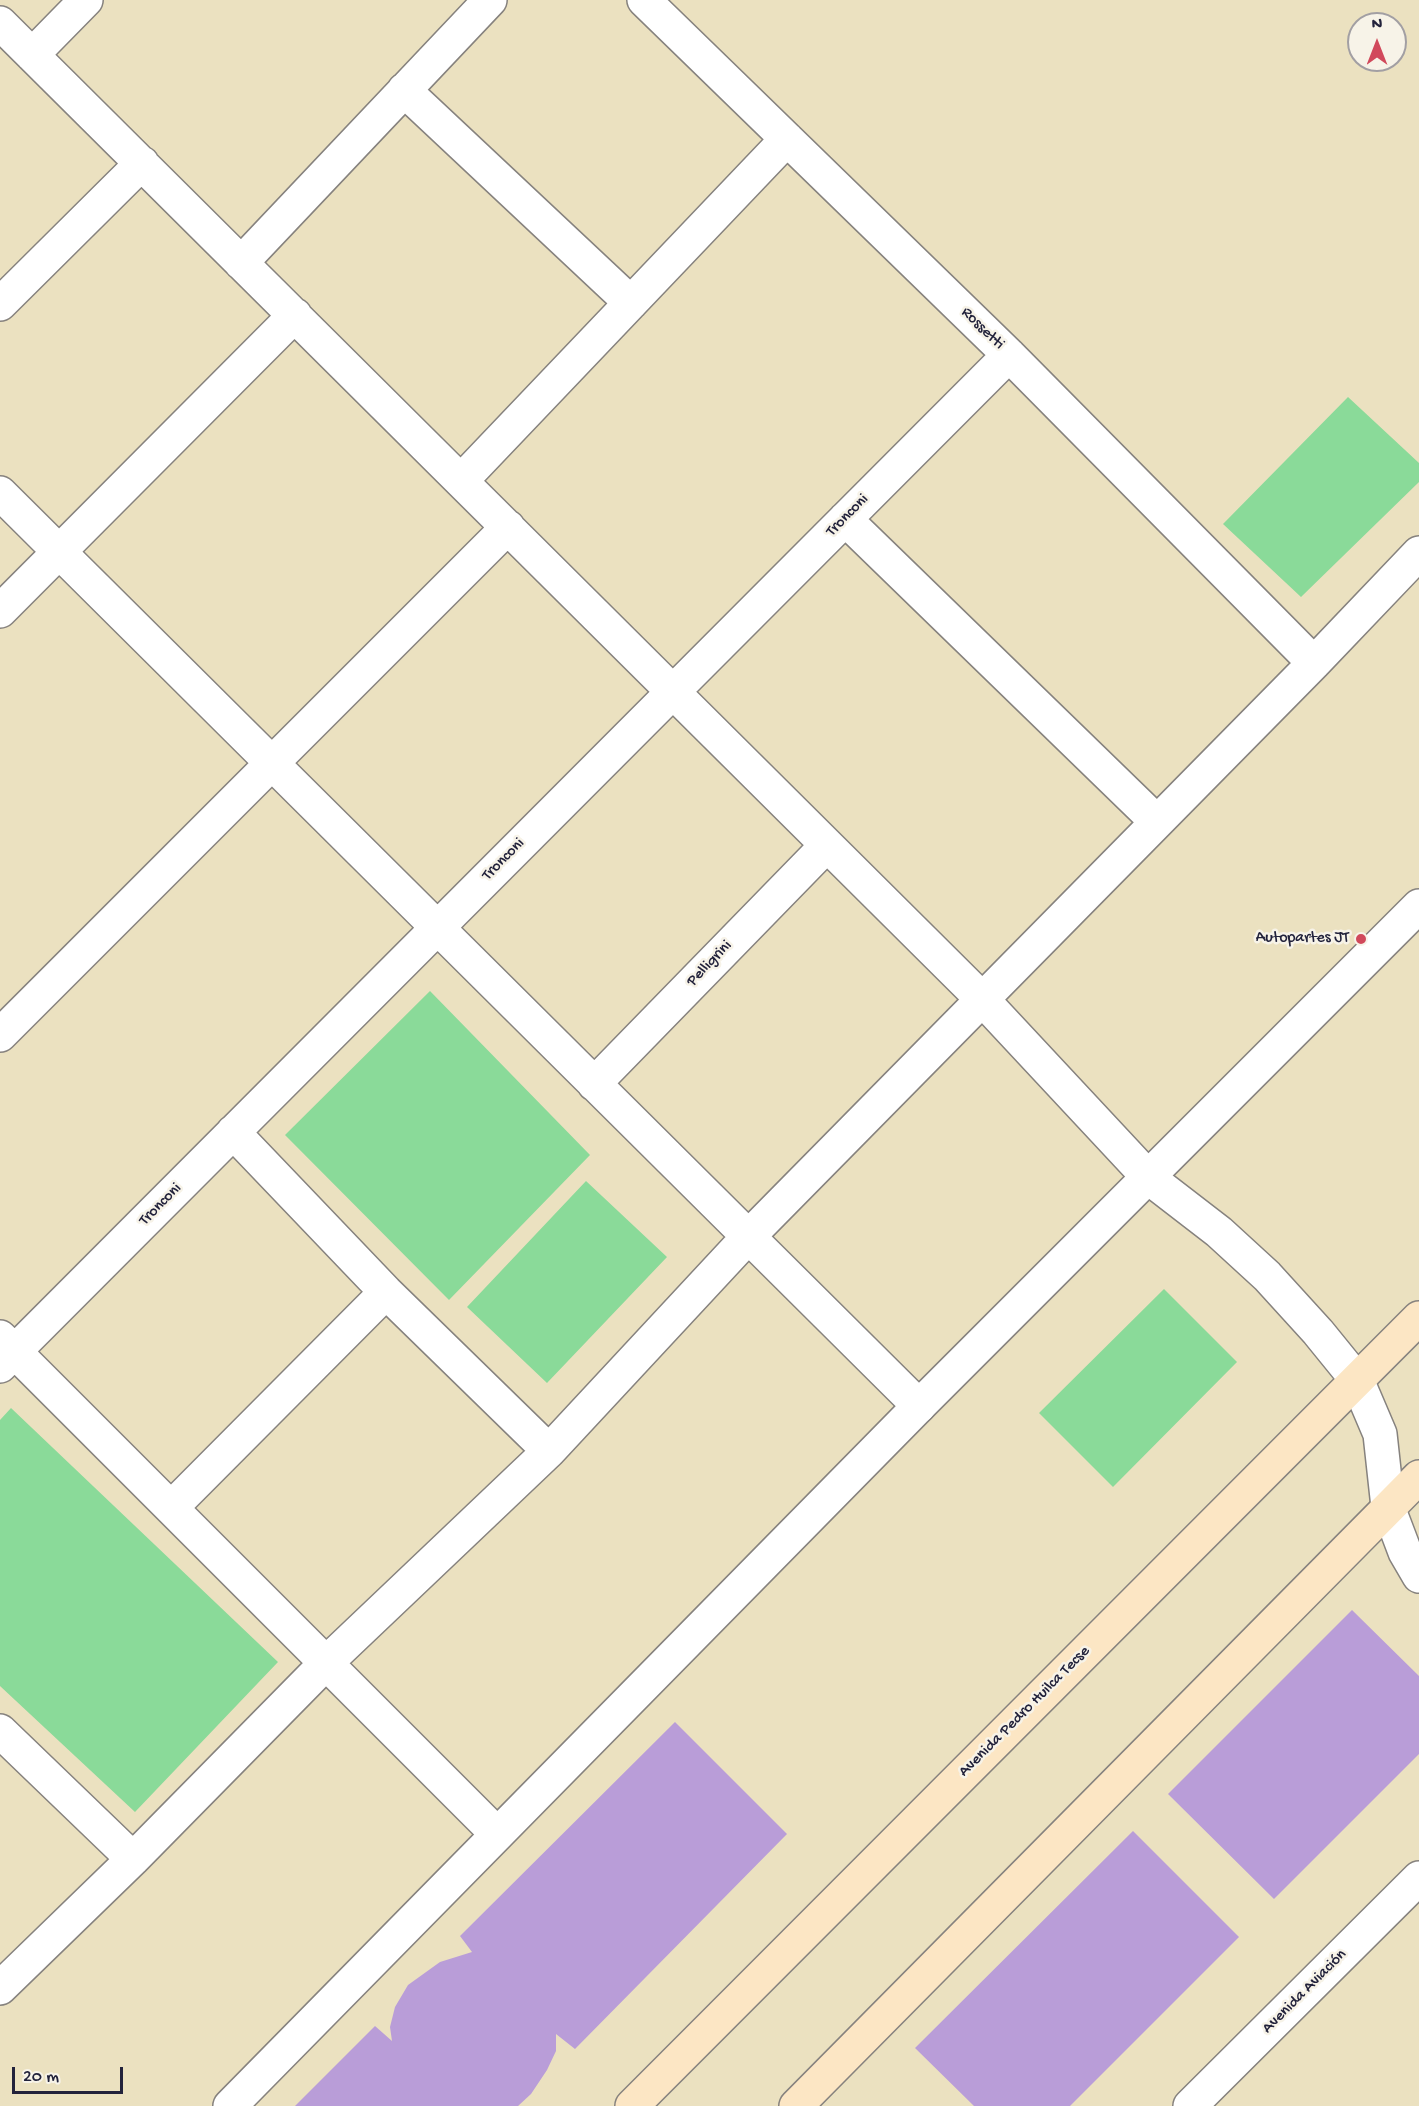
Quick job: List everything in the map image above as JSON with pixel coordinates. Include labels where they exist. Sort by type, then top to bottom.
[{"type":"main road","name":"Avenida Pedro Huilca Tecse","points":[[632,2106],[1419,1318]]},
{"type":"main road","points":[[796,2106],[1419,1477]]},
{"type":"street","points":[[32,55],[86,0]]},
{"type":"street","points":[[241,262],[490,0]]},
{"type":"street","name":"Rossetti","points":[[644,0],[1009,355],[1314,663]]},
{"type":"street","points":[[0,22],[982,999],[1149,1178],[1219,1232],[1267,1276],[1318,1332],[1357,1380],[1380,1434],[1388,1507],[1405,1552],[1419,1576]]},
{"type":"street","points":[[405,90],[631,303]]},
{"type":"street","points":[[461,481],[787,139]]},
{"type":"street","points":[[0,304],[142,163]]},
{"type":"street","points":[[0,611],[295,315]]},
{"type":"street","name":"Tronconi","points":[[5,1351],[233,1132],[1009,355]]},
{"type":"street","points":[[0,493],[919,1406]]},
{"type":"street","points":[[845,519],[1157,822]]},
{"type":"street","points":[[0,1035],[508,527]]},
{"type":"street","points":[[0,1988],[133,1859],[326,1663],[549,1451],[748,1237],[1314,663],[1419,553]]},
{"type":"street","name":"Pelligrini","points":[[594,1084],[826,845]]},
{"type":"street","points":[[230,2106],[919,1406],[1419,906]]},
{"type":"street","points":[[233,1132],[386,1292],[549,1451]]},
{"type":"street","points":[[171,1508],[386,1292]]},
{"type":"street","points":[[5,1351],[171,1508],[497,1834]]},
{"type":"street","points":[[0,1731],[133,1859]]},
{"type":"street","name":"Avenida Aviación","points":[[1190,2106],[1419,1878]]},
{"type":"green space","points":[[1348,397],[1419,463],[1419,482],[1301,597],[1223,524]]},
{"type":"green space","points":[[430,991],[590,1155],[449,1300],[285,1135]]},
{"type":"green space","points":[[586,1181],[667,1257],[547,1383],[467,1307]]},
{"type":"green space","points":[[1164,1289],[1237,1362],[1113,1487],[1039,1413]]},
{"type":"green space","points":[[11,1408],[278,1662],[135,1812],[0,1686],[0,1420]]},
{"type":"building","points":[[1352,1610],[1419,1676],[1419,1754],[1274,1899],[1168,1794]]},
{"type":"building","points":[[675,1722],[787,1834],[575,2049],[556,2034],[556,2051],[531,2094],[518,2106],[295,2106],[375,2026],[392,2041],[390,2027],[395,2007],[408,1985],[440,1962],[472,1952],[460,1936]]},
{"type":"building","points":[[1133,1831],[1239,1937],[1070,2106],[974,2106],[915,2048]]},
{"type":"place","name":"Autopartes JT","points":[[1361,939]]}]
